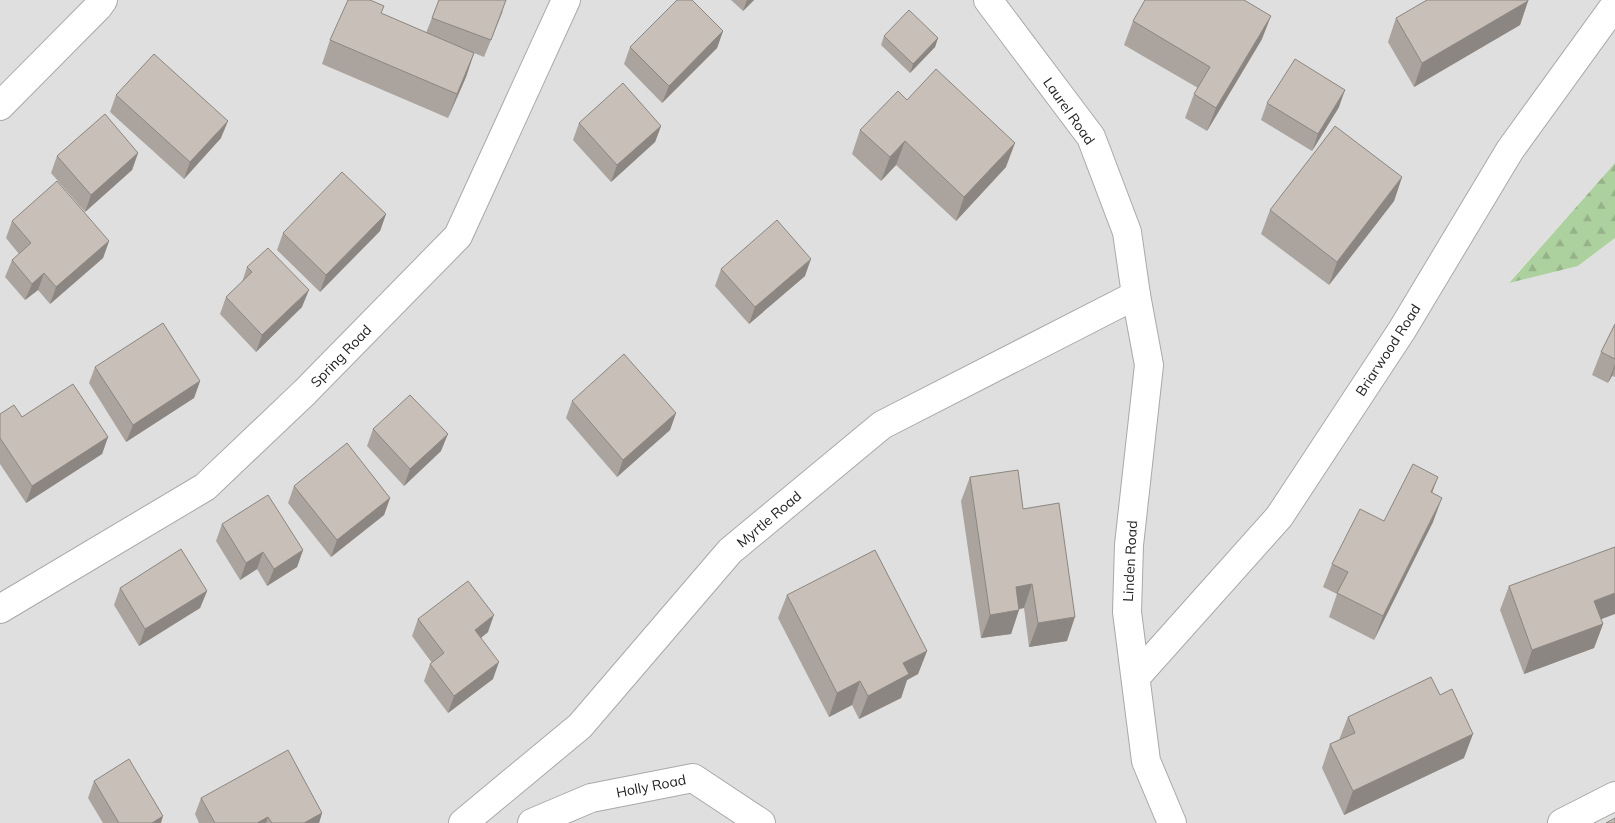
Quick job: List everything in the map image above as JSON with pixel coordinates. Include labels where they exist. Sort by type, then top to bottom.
[{"type":"street","points":[[0,106],[103,0]]},
{"type":"street","name":"Spring Road","points":[[0,608],[205,487],[305,392],[458,236],[566,0]]},
{"type":"street","name":"Laurel Road","points":[[988,0],[1091,138],[1127,232],[1136,295]]},
{"type":"street","name":"Briarwood Road","points":[[1136,677],[1279,516],[1402,330],[1510,150],[1615,5]]},
{"type":"street","name":"Linden Road","points":[[1136,295],[1149,365],[1129,545],[1127,612],[1146,761],[1172,823]]},
{"type":"street","name":"Myrtle Road","points":[[463,823],[580,726],[730,551],[882,425],[1136,295]]},
{"type":"street","name":"Holly Road","points":[[532,823],[591,798],[693,778],[760,823]]},
{"type":"street","points":[[1562,823],[1615,796]]},
{"type":"shaded area","points":[[0,0],[1615,0],[1615,163],[1509,282],[1578,266],[1615,238],[1615,823],[0,823]]},
{"type":"green space","points":[[1615,163],[1615,238],[1578,266],[1509,283]]},
{"type":"building","points":[[348,0],[370,0],[384,6],[381,13],[474,53],[457,94],[330,40]]},
{"type":"building","points":[[439,0],[506,0],[491,40],[432,18]]},
{"type":"building","points":[[677,0],[692,0],[723,31],[669,86],[630,47]]},
{"type":"building","points":[[1145,0],[1244,0],[1271,16],[1216,108],[1194,94],[1210,67],[1133,21]]},
{"type":"building","points":[[1427,0],[1528,1],[1422,63],[1396,18]]},
{"type":"building","points":[[909,10],[938,38],[913,64],[884,36]]},
{"type":"building","points":[[154,54],[228,121],[190,162],[116,95]]},
{"type":"building","points":[[1295,59],[1345,90],[1318,134],[1267,103]]},
{"type":"building","points":[[936,69],[1015,143],[964,197],[905,141],[890,157],[860,130],[898,91],[907,100]]},
{"type":"building","points":[[623,83],[661,126],[617,165],[579,123]]},
{"type":"building","points":[[105,114],[138,153],[91,195],[57,156]]},
{"type":"building","points":[[1335,126],[1402,177],[1337,262],[1270,210]]},
{"type":"building","points":[[342,172],[386,214],[326,275],[283,233]]},
{"type":"building","points":[[57,181],[109,241],[56,287],[44,273],[32,284],[12,260],[31,243],[12,221]]},
{"type":"building","points":[[777,220],[811,259],[755,307],[721,269]]},
{"type":"building","points":[[268,248],[309,290],[262,335],[226,297],[252,272],[247,267]]},
{"type":"building","points":[[163,323],[200,381],[133,425],[95,367]]},
{"type":"building","points":[[1615,324],[1615,359],[1601,352]]},
{"type":"building","points":[[624,354],[676,413],[623,460],[572,401]]},
{"type":"building","points":[[73,384],[108,437],[32,486],[0,438],[0,414],[14,405],[22,417]]},
{"type":"building","points":[[410,395],[448,434],[410,469],[373,429]]},
{"type":"building","points":[[347,443],[390,498],[337,540],[294,486]]},
{"type":"building","points":[[1413,464],[1438,477],[1431,492],[1442,498],[1383,616],[1337,593],[1348,572],[1332,564],[1360,509],[1384,521]]},
{"type":"building","points":[[1018,470],[1023,509],[1059,503],[1075,617],[1038,623],[1032,584],[1016,587],[1019,610],[990,615],[970,477]]},
{"type":"building","points":[[268,495],[303,550],[274,569],[263,552],[246,563],[222,524]]},
{"type":"building","points":[[1615,547],[1615,593],[1594,601],[1603,624],[1532,650],[1509,586]]},
{"type":"building","points":[[181,549],[207,591],[145,629],[120,588]]},
{"type":"building","points":[[875,550],[927,651],[903,663],[909,674],[868,696],[860,681],[837,693],[787,595]]},
{"type":"building","points":[[468,581],[494,615],[475,630],[499,662],[454,696],[430,664],[444,653],[418,619]]},
{"type":"building","points":[[1431,677],[1440,695],[1452,689],[1473,734],[1353,791],[1330,744],[1355,733],[1348,717]]},
{"type":"building","points":[[288,750],[322,813],[304,823],[272,823],[268,817],[257,823],[215,823],[201,798]]},
{"type":"building","points":[[129,759],[163,816],[152,823],[119,823],[94,781]]},
{"type":"building","points":[[1615,818],[1615,823],[1606,823]]}]
